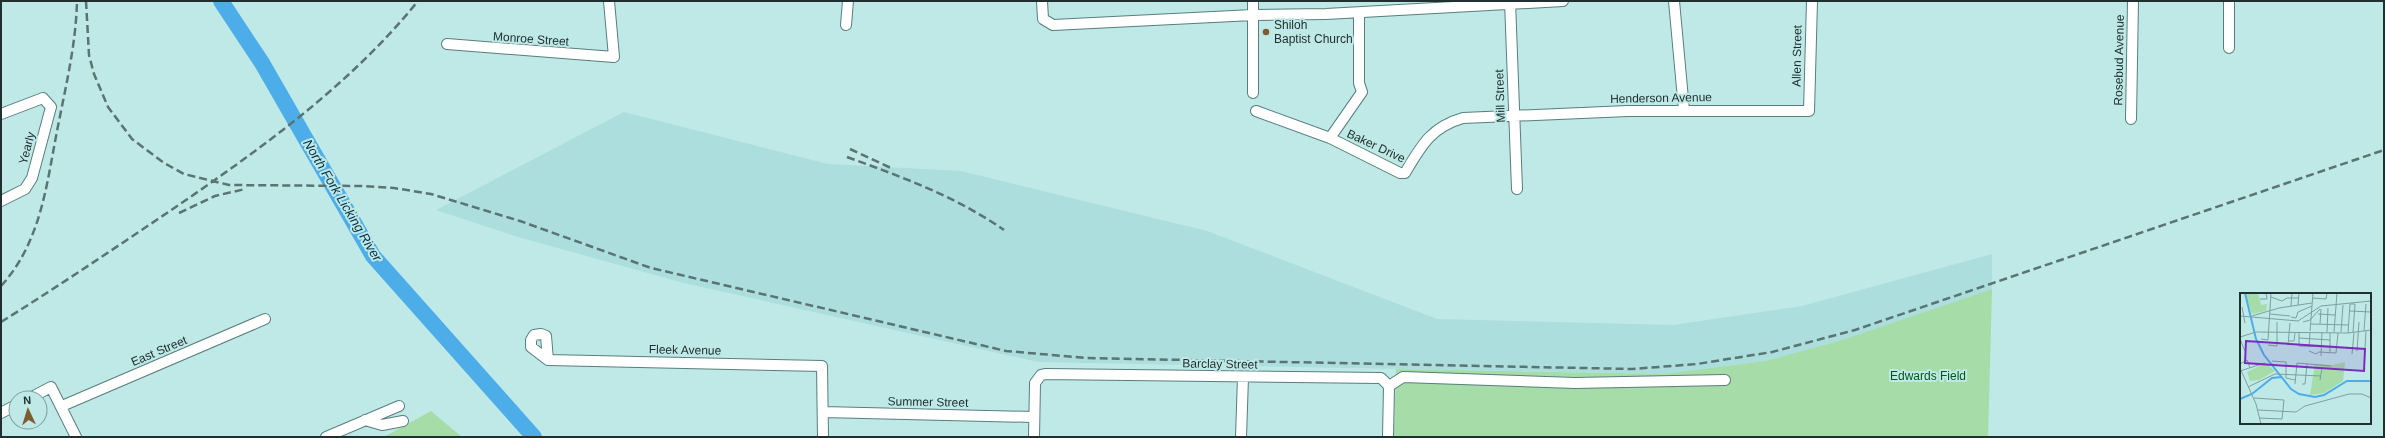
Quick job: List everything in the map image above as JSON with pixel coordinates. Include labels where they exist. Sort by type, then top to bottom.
[{"type":"street","name":"Monroe Street","points":[[446,44],[614,57],[609,1]]},
{"type":"street","points":[[846,25],[848,1]]},
{"type":"street","points":[[1253,1],[1253,93]]},
{"type":"street","points":[[1042,4],[1043,19],[1053,26],[1253,15],[1360,13],[1510,2],[1563,1]]},
{"type":"street","points":[[1674,1],[1684,110]]},
{"type":"street","name":"Allen Street","points":[[1809,111],[1812,1]]},
{"type":"street","name":"Rosebud Avenue","points":[[2131,119],[2133,1]]},
{"type":"street","points":[[2229,1],[2229,48]]},
{"type":"street","name":"Mill Street","points":[[1510,2],[1517,189]]},
{"type":"street","points":[[1330,138],[1362,92],[1359,83],[1360,13]]},
{"type":"street","name":"Yearly","points":[[1,114],[35,99],[43,98],[51,107],[38,160],[25,189],[1,201]]},
{"type":"street","name":"Henderson Avenue","points":[[1514,117],[1684,110],[1809,111]]},
{"type":"street","name":"Baker Drive","points":[[1256,111],[1330,138],[1400,173],[1405,173],[1424,142],[1445,124],[1463,118],[1514,117]]},
{"type":"street","name":"East Street","points":[[62,406],[265,318]]},
{"type":"street","name":"Fleek Avenue","points":[[548,360],[822,366],[823,412]]},
{"type":"street","name":"Barclay Street","points":[[1033,417],[1035,383],[1037,378],[1046,374],[1380,378],[1389,386]]},
{"type":"street","points":[[1241,437],[1243,377]]},
{"type":"street","points":[[1388,437],[1389,386],[1402,377],[1575,383],[1725,380]]},
{"type":"street","points":[[45,390],[51,387],[62,406],[76,437]]},
{"type":"street","points":[[326,437],[399,406]]},
{"type":"street","points":[[823,412],[823,437]]},
{"type":"street","name":"Summer Street","points":[[823,412],[1033,417]]},
{"type":"street","points":[[1033,417],[1034,437]]},
{"type":"street","points":[[365,420],[382,425],[403,421]]},
{"type":"shaded area","points":[[624,112],[828,164],[961,171],[1207,231],[1437,319],[1673,325],[1802,306],[1992,254],[1992,289],[1842,340],[1765,361],[1664,374],[1038,362],[684,283],[518,237],[436,210]]},
{"type":"green space","name":"Edwards Field","points":[[1992,289],[1988,437],[1394,437],[1396,369],[1664,374],[1765,361],[1842,340]]},
{"type":"green space","points":[[431,411],[462,437],[384,437]]},
{"type":"waterway","name":"North Fork Licking River","points":[[221,1],[262,63],[373,256],[534,437]]},
{"type":"railway","points":[[1,286],[15,268],[26,249],[35,229],[41,208],[71,61],[77,1]]},
{"type":"railway","points":[[86,1],[89,55],[94,74],[108,107],[132,139],[164,163],[184,174],[229,185],[364,186],[394,188],[431,194],[520,221],[651,268],[1006,351],[1087,358],[1632,369],[1697,364],[1772,352],[1855,330],[2384,150]]},
{"type":"railway","points":[[1,322],[158,219],[262,146],[329,92],[390,33],[418,1]]},
{"type":"railway","points":[[850,149],[891,168]]},
{"type":"railway","points":[[847,157],[928,188],[967,207],[1004,230]]},
{"type":"railway","points":[[179,213],[215,196],[245,189]]},
{"type":"place","name":"Shiloh Baptist Church","points":[[1266,32]]}]
